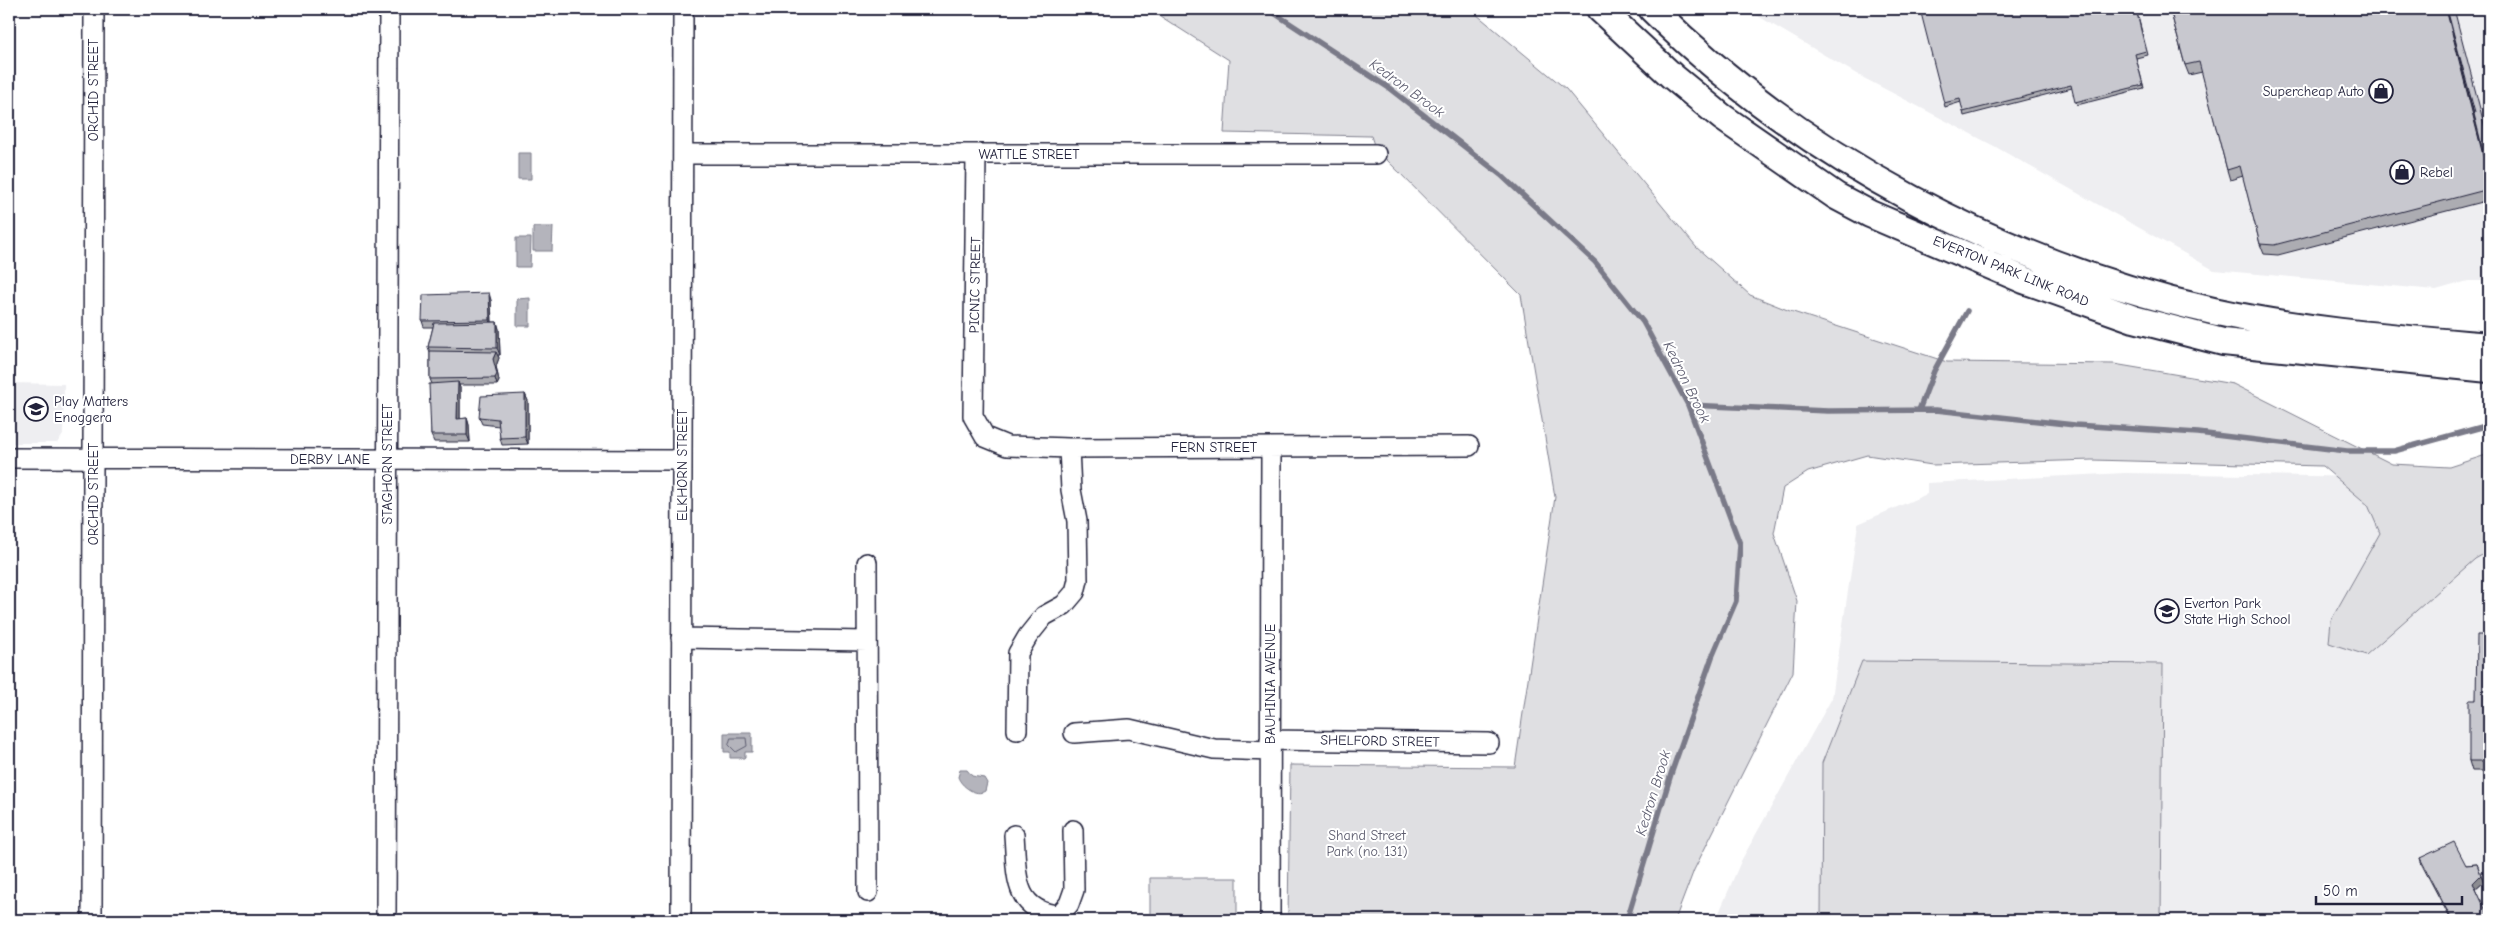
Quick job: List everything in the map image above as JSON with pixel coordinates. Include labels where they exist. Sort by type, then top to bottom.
[{"type":"main road","name":"EVERTON PARK LINK ROAD","points":[[1600,9],[1672,76],[1722,117],[1836,196],[1870,214],[2015,276],[2134,319],[2223,342],[2489,369]]},
{"type":"main road","name":"EVERTON PARK LINK ROAD","points":[[1652,9],[1744,89],[1810,136],[1874,177],[1995,240],[2109,282],[2153,296],[2213,311],[2296,326],[2489,346]]},
{"type":"street","name":"ORCHID STREET","points":[[92,920],[94,9]]},
{"type":"street","name":"STAGHORN STREET","points":[[386,920],[386,459],[389,9]]},
{"type":"street","name":"ELKHORN STREET","points":[[680,920],[683,9]]},
{"type":"street","name":"WATTLE STREET","points":[[683,154],[1376,154]]},
{"type":"street","name":"PICNIC STREET","points":[[973,416],[976,154]]},
{"type":"street","name":"FERN STREET","points":[[973,416],[985,437],[1007,446],[1069,448],[1468,446]]},
{"type":"street","name":"BAUHINIA AVENUE","points":[[1270,920],[1271,447]]},
{"type":"street","points":[[1017,730],[1018,652],[1044,616],[1064,604],[1075,592],[1078,580],[1078,521],[1071,490],[1069,448]]},
{"type":"street","name":"DERBY LANE","points":[[9,458],[682,460]]},
{"type":"street","points":[[866,563],[868,892]]},
{"type":"street","points":[[681,638],[867,641]]},
{"type":"street","name":"SHELFORD STREET","points":[[1074,733],[1130,729],[1214,749],[1270,746],[1489,743]]},
{"type":"street","points":[[1014,835],[1018,879],[1028,904],[1044,914],[1060,918],[1069,904],[1074,890],[1073,830]]},
{"type":"shaded area","points":[[1746,9],[2489,9],[2489,281],[2468,281],[2436,290],[2214,270],[1994,146],[1860,76]]},
{"type":"shaded area","name":"Play Matters Enoggera","points":[[9,383],[64,384],[63,435],[57,443],[9,443]]},
{"type":"shaded area","name":"Everton Park State High School","points":[[2125,473],[2489,479],[2489,920],[1716,920],[1741,861],[1832,698],[1858,524],[1927,494],[1927,483]]},
{"type":"green space","name":"Shand Street Park (no. 131)","points":[[1149,9],[1470,9],[1566,89],[1696,247],[1750,295],[1790,311],[1947,362],[2114,364],[2233,384],[2392,464],[2449,467],[2489,454],[2489,551],[2475,559],[2366,655],[2329,643],[2331,620],[2380,533],[2368,505],[2322,466],[2092,460],[1932,465],[1867,455],[1808,472],[1783,488],[1774,533],[1797,601],[1793,672],[1694,870],[1675,920],[1288,920],[1290,765],[1515,767],[1555,497],[1521,295],[1375,148],[1371,136],[1224,133],[1229,60]]},
{"type":"green space","points":[[1862,661],[2163,664],[2161,920],[1821,920],[1822,763]]},
{"type":"green space","points":[[1150,878],[1237,878],[1237,920],[1150,920]]},
{"type":"water","points":[[518,153],[531,153],[531,179],[518,179]]},
{"type":"water","points":[[533,227],[553,227],[552,251],[533,251]]},
{"type":"water","points":[[516,238],[531,238],[530,267],[516,267]]},
{"type":"water","points":[[530,298],[530,326],[517,326],[517,299]]},
{"type":"water","points":[[724,733],[752,733],[752,752],[745,752],[745,758],[730,758],[730,752],[724,752]]},
{"type":"water","points":[[960,770],[967,770],[972,776],[984,778],[987,783],[985,791],[977,793],[965,787],[958,777]]},
{"type":"building","points":[[1920,9],[2136,9],[2146,51],[2135,54],[2143,85],[2075,102],[2071,85],[1963,112],[1960,99],[1944,103]]},
{"type":"building","points":[[2170,9],[2446,9],[2489,179],[2489,189],[2274,245],[2260,244],[2240,166],[2227,170],[2199,62],[2185,65]]},
{"type":"building","points":[[2447,9],[2454,9],[2489,143],[2489,175],[2475,113]]},
{"type":"building","points":[[489,293],[490,320],[422,321],[423,295]]},
{"type":"building","points":[[497,322],[497,348],[428,347],[434,323]]},
{"type":"building","points":[[430,351],[496,352],[493,359],[497,374],[495,378],[430,379]]},
{"type":"building","points":[[458,382],[457,419],[467,418],[467,435],[431,435],[429,384]]},
{"type":"building","points":[[525,394],[525,437],[500,438],[498,419],[479,417],[481,396]]},
{"type":"building","points":[[2477,635],[2489,635],[2489,734],[2487,761],[2469,761],[2469,700],[2476,700]]},
{"type":"building","points":[[2454,842],[2466,865],[2477,864],[2481,875],[2473,883],[2489,920],[2452,920],[2420,858]]},
{"type":"waterway","name":"Kedron Brook","points":[[1268,9],[1389,88],[1501,175],[1595,262],[1643,322],[1688,405],[1740,544],[1736,601],[1712,657],[1671,774],[1627,920]]},
{"type":"waterway","points":[[1919,410],[1934,371],[1967,311]]},
{"type":"waterway","points":[[1688,405],[1828,411],[1936,410],[2075,425],[2198,433],[2347,451],[2394,451],[2489,425]]},
{"type":"place","name":"Supercheap Auto","points":[[2381,91]]},
{"type":"place","name":"Rebel","points":[[2402,172]]},
{"type":"place","name":"Play Matters Enoggera","points":[[36,409]]},
{"type":"place","name":"Everton Park State High School","points":[[2167,611]]}]
